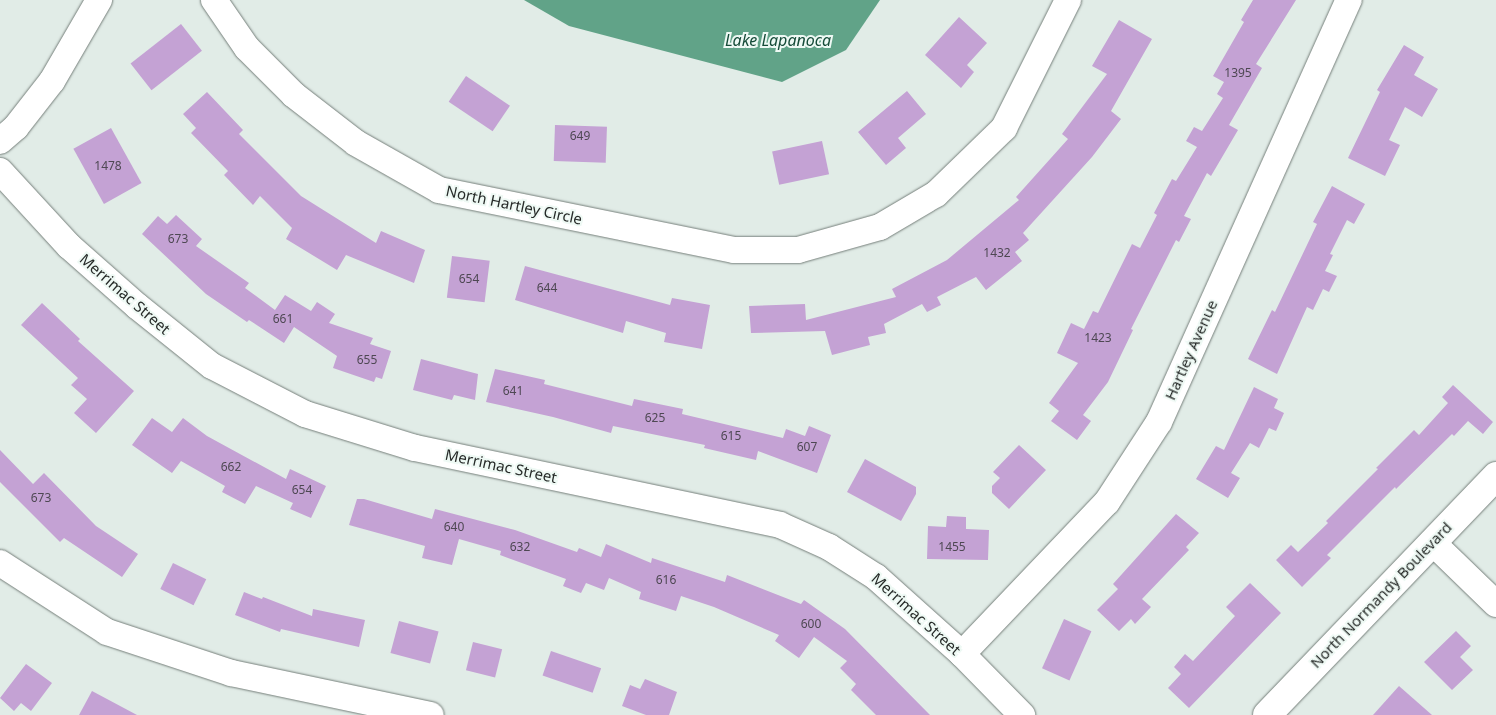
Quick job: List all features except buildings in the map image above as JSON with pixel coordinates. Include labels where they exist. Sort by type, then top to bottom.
[{"type":"street","points":[[0,141],[16,127],[52,81],[99,0]]},
{"type":"street","name":"North Hartley Circle","points":[[214,0],[248,48],[294,95],[356,143],[439,190],[734,250],[798,250],[880,227],[936,194],[1004,128],[1068,0]]},
{"type":"street","name":"Hartley Avenue","points":[[962,654],[1107,502],[1159,422],[1349,0]]},
{"type":"street","name":"Merrimac Street","points":[[0,171],[70,246],[137,306],[212,366],[297,410],[414,448],[780,524],[829,547],[876,576],[962,654],[1022,715]]},
{"type":"street","name":"North Normandy Boulevard","points":[[1267,715],[1496,476]]},
{"type":"street","points":[[1432,542],[1496,604]]},
{"type":"street","points":[[0,564],[107,632],[231,673],[431,715]]},
{"type":"water","name":"Lake Lapanoca","points":[[524,0],[880,0],[846,50],[782,82],[569,26]]}]
